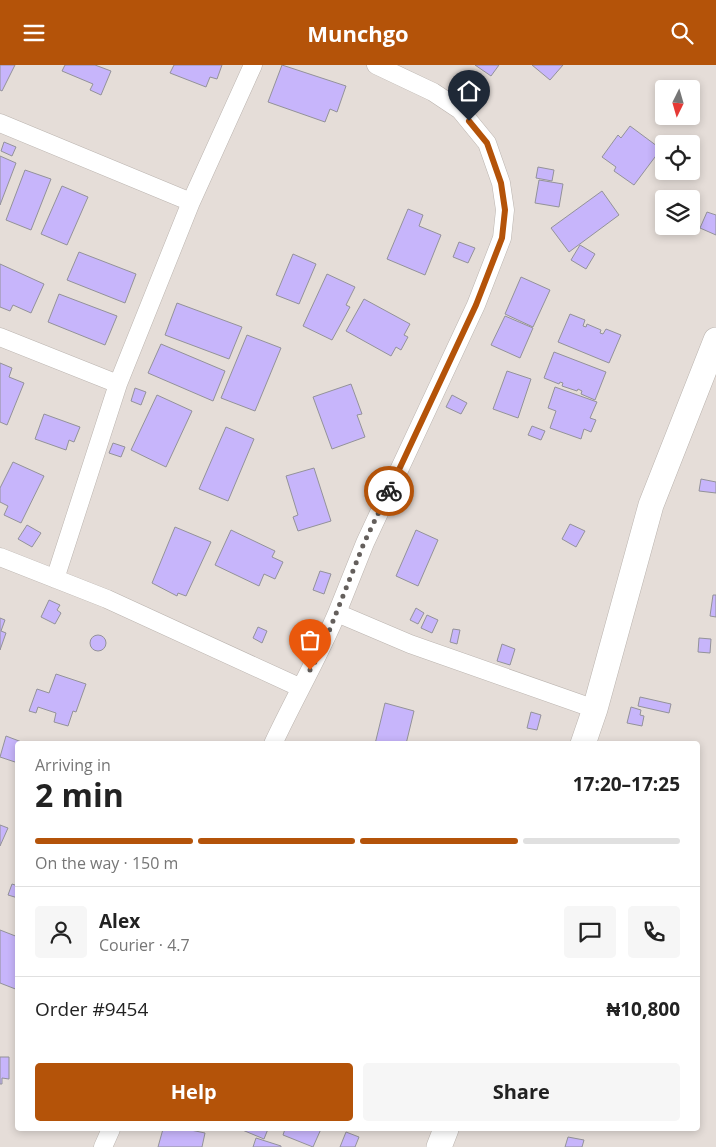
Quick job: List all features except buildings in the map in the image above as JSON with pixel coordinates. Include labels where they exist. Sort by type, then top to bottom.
[{"type":"main road","points":[[584,741],[595,709],[651,505],[716,340]]},
{"type":"main road","points":[[439,1147],[445,1131]]},
{"type":"street","points":[[55,579],[118,384],[191,201],[253,65]]},
{"type":"street","points":[[274,741],[299,687],[320,654],[364,543],[476,305],[502,238],[505,210],[501,183],[487,143],[460,110],[433,93],[376,65]]},
{"type":"street","points":[[0,123],[191,201]]},
{"type":"street","points":[[0,337],[118,384]]},
{"type":"street","points":[[0,557],[107,599],[299,687]]},
{"type":"street","points":[[337,613],[410,644],[595,709]]},
{"type":"street","points":[[103,1147],[109,1131]]},
{"type":"way so far","points":[[310,670],[320,654],[364,543],[389,491]]},
{"type":"route","points":[[389,491],[476,305],[502,238],[505,210],[501,183],[487,143],[469,121]]}]
